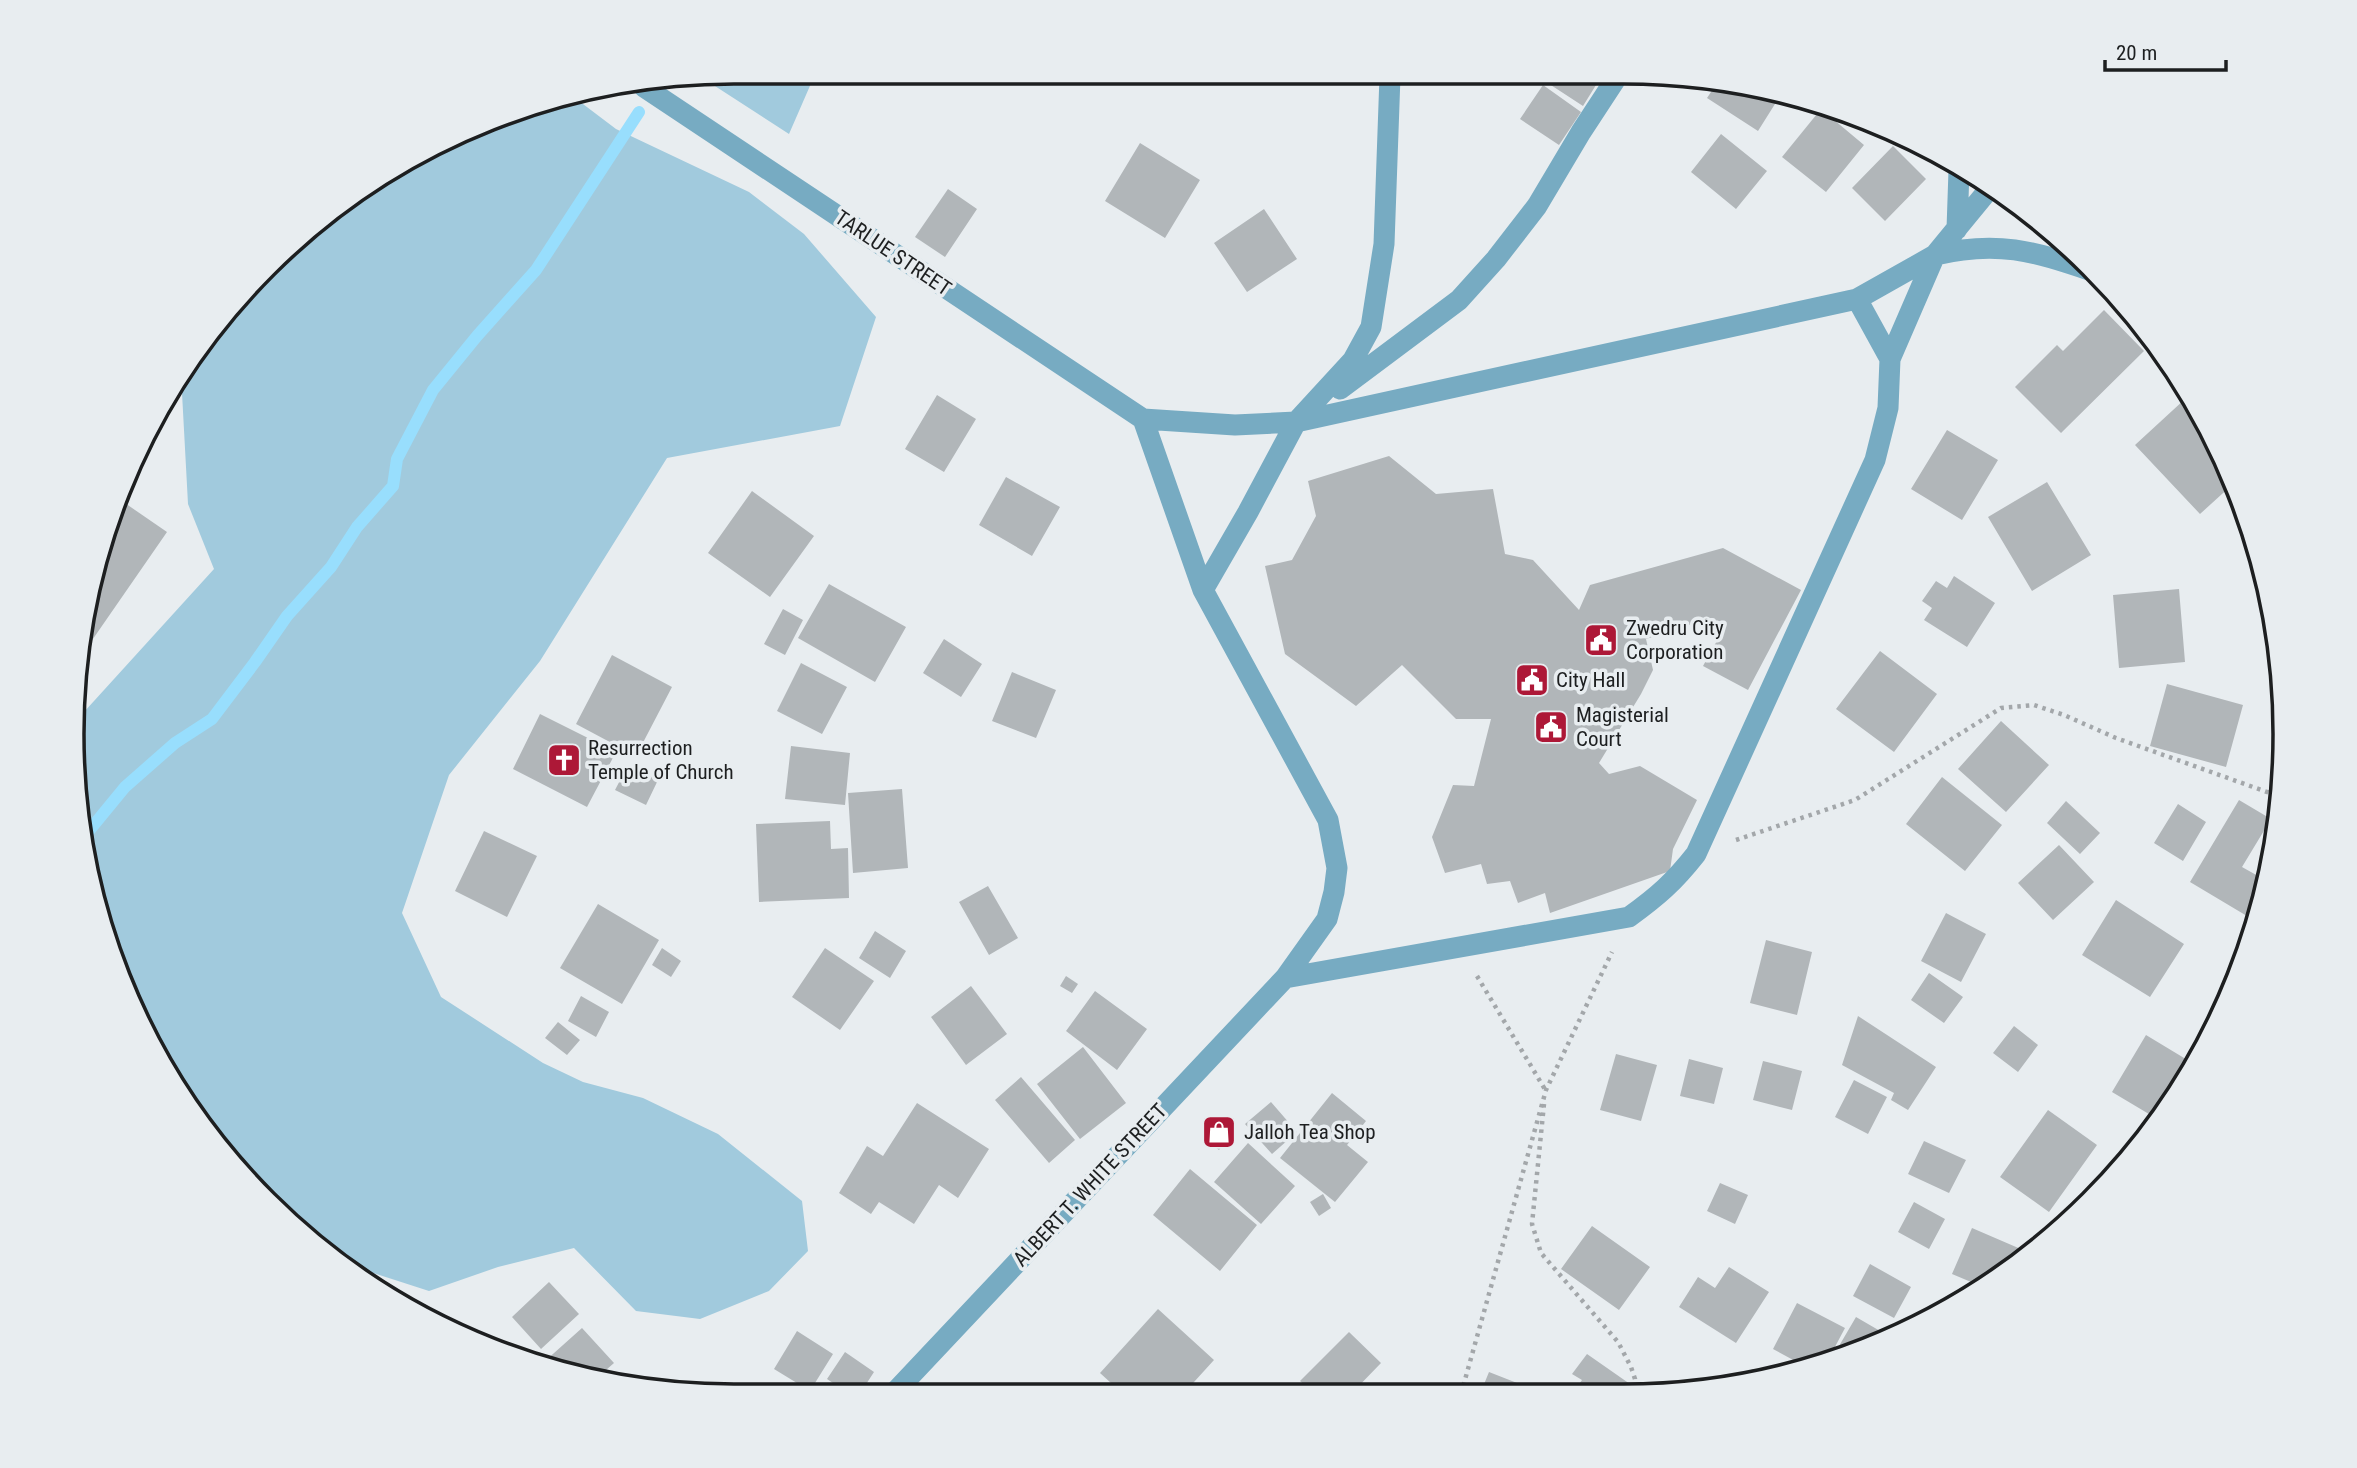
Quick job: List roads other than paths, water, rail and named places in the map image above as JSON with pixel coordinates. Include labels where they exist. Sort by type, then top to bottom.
[{"type":"street","points":[[1203,590],[1296,422],[1353,360],[1371,327],[1384,244],[1390,84]]},
{"type":"street","points":[[1296,422],[1459,300],[1538,206],[1612,84]]},
{"type":"street","name":"TARLUE STREET","points":[[649,90],[1143,419]]},
{"type":"street","points":[[1957,229],[1959,178]]},
{"type":"street","points":[[1285,978],[1629,916],[1658,897],[1675,881],[1696,854],[1875,460],[1888,408],[1890,359],[1935,255],[1985,195]]},
{"type":"street","points":[[1143,419],[1235,425],[1296,422],[1857,299],[1935,255],[1965,248],[1993,247],[2039,253],[2073,264]]},
{"type":"street","points":[[1857,299],[1890,359]]},
{"type":"street","name":"ALBERT T. WHITE STREET","points":[[903,1384],[1285,978],[1327,919],[1334,892],[1337,868],[1328,820],[1203,590],[1143,419]]},
{"type":"waterway","points":[[91,828],[125,787],[175,743],[212,719],[287,616],[331,567],[357,527],[393,486],[397,459],[433,390],[536,270],[639,112]]},
{"type":"place","name":"Zwedru City Corporation","points":[[1601,640]]},
{"type":"place","name":"City Hall","points":[[1532,680]]},
{"type":"place","name":"Magisterial Court","points":[[1551,727]]},
{"type":"place","name":"Resurrection Temple of Church","points":[[564,760]]},
{"type":"place","name":"Jalloh Tea Shop","points":[[1219,1132]]}]
